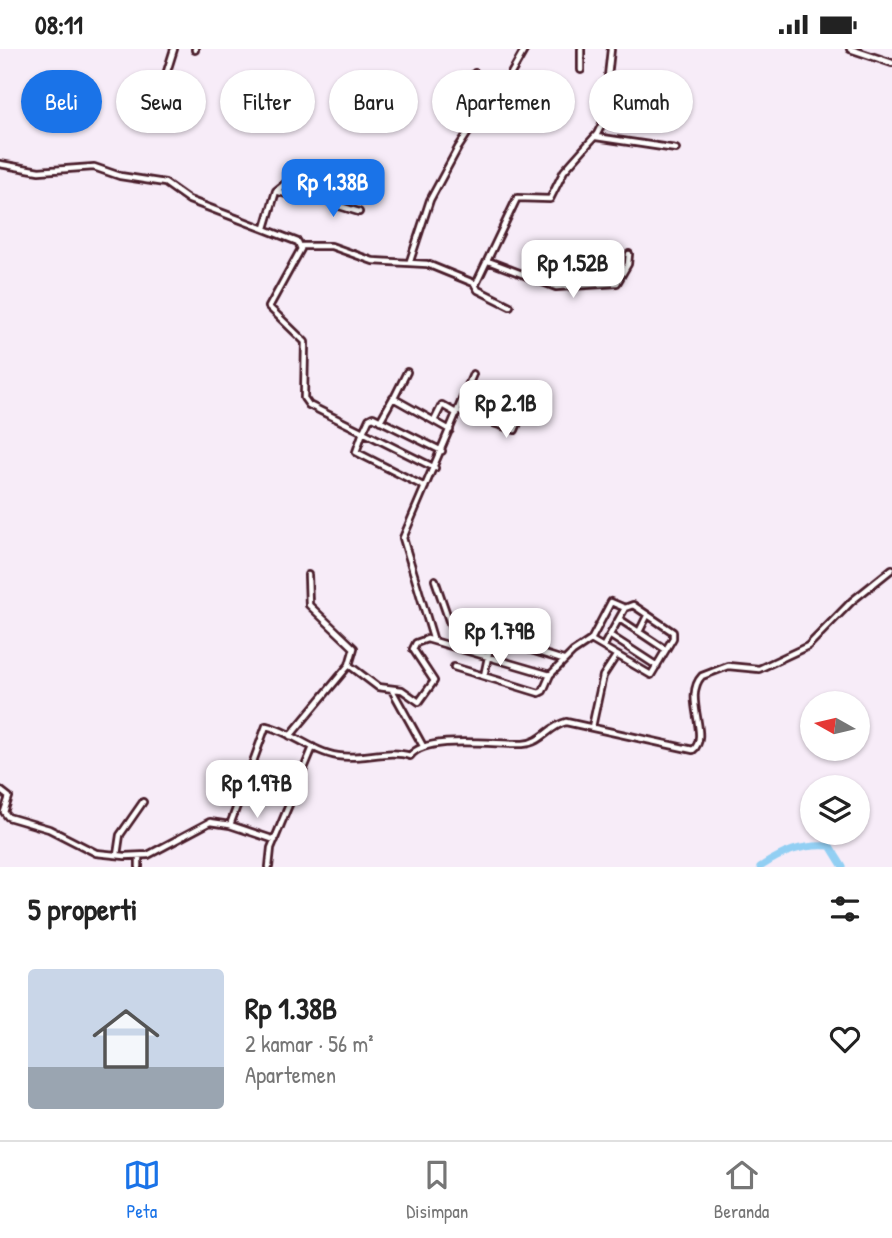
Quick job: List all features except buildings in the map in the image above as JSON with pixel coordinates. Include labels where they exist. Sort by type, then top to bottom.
[{"type":"street","points":[[167,70],[174,49]]},
{"type":"street","points":[[513,70],[525,49]]},
{"type":"street","points":[[581,49],[581,70]]},
{"type":"street","points":[[475,285],[517,198],[550,199],[564,171],[595,137],[606,114],[611,49]]},
{"type":"street","points":[[850,49],[892,63]]},
{"type":"street","points":[[410,261],[435,190],[469,133]]},
{"type":"street","points":[[595,137],[676,149]]},
{"type":"street","points":[[0,165],[52,171],[87,166],[120,176],[165,183],[189,200],[265,228],[302,246],[336,246],[376,261],[410,261],[430,265],[475,285],[478,290],[510,306]]},
{"type":"street","points":[[265,228],[276,191],[286,183],[359,212]]},
{"type":"street","points":[[333,203],[338,184],[355,185]]},
{"type":"street","points":[[276,191],[286,194]]},
{"type":"street","points":[[302,246],[269,307],[305,342],[306,401],[435,468]]},
{"type":"street","points":[[488,261],[563,288],[617,283],[628,264],[629,254]]},
{"type":"street","points":[[380,421],[407,372]]},
{"type":"street","points":[[433,638],[404,538],[473,373]]},
{"type":"street","points":[[394,398],[450,430]]},
{"type":"street","points":[[434,421],[442,405],[515,430],[528,400]]},
{"type":"street","points":[[425,487],[356,452],[363,432],[372,417],[442,450]]},
{"type":"street","points":[[230,824],[264,727],[270,727],[340,757],[398,753],[411,755],[423,746],[449,743],[531,743],[560,723],[572,722],[679,749],[695,750],[699,744],[699,730],[695,692],[702,676],[723,667],[759,669],[808,646],[852,601],[892,569]]},
{"type":"street","points":[[290,737],[349,665],[354,648],[309,605],[308,575]]},
{"type":"street","points":[[435,580],[458,645]]},
{"type":"street","points":[[454,667],[541,692],[550,675],[563,660],[591,640],[611,602],[625,608],[633,605],[673,632],[653,673],[647,674],[591,640]]},
{"type":"street","points":[[603,647],[621,620],[625,608]]},
{"type":"street","points":[[639,632],[648,616]]},
{"type":"street","points":[[621,620],[666,650]]},
{"type":"street","points":[[474,632],[563,660]]},
{"type":"street","points":[[611,636],[657,666]]},
{"type":"street","points":[[349,665],[377,687],[402,689],[417,702],[428,692],[434,681],[413,649],[416,643],[433,638],[550,675]]},
{"type":"street","points":[[484,676],[492,639]]},
{"type":"street","points":[[592,727],[603,677],[616,656]]},
{"type":"street","points":[[392,689],[423,746]]},
{"type":"street","points":[[269,867],[269,856],[313,747]]},
{"type":"street","points":[[0,790],[9,797],[2,815],[49,829],[96,853],[148,855],[210,822],[230,824],[275,840]]},
{"type":"street","points":[[117,855],[122,830],[143,802]]},
{"type":"street","points":[[139,856],[139,867]]},
{"type":"waterway","points":[[760,867],[793,850],[810,846],[830,846],[843,867]]}]
